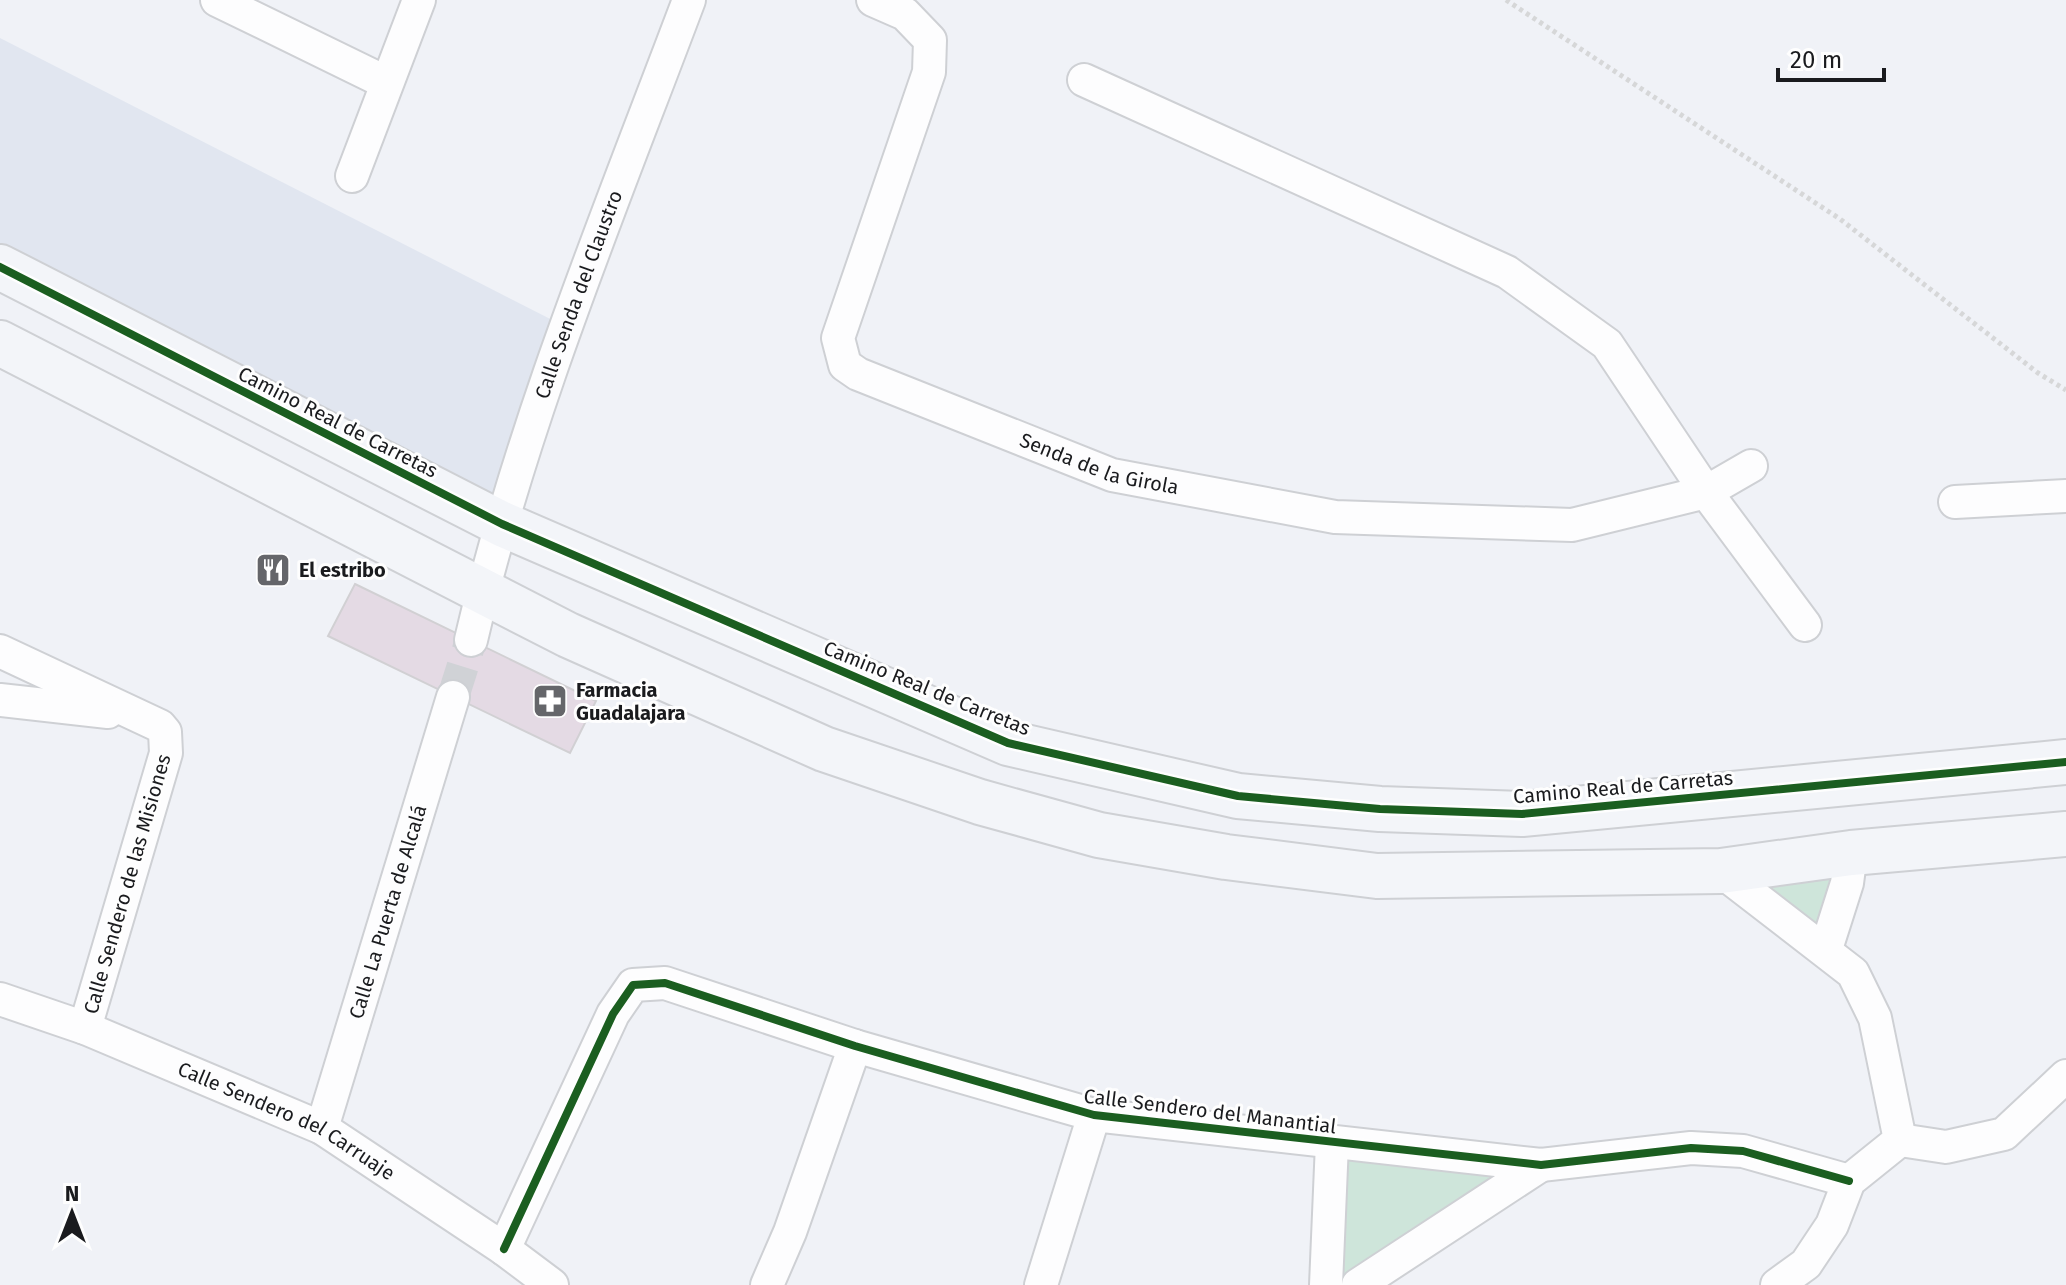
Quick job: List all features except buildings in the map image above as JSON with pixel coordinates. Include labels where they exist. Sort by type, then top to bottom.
[{"type":"street","points":[[217,0],[385,82]]},
{"type":"street","points":[[352,176],[385,82],[419,0]]},
{"type":"street","name":"Calle Senda del Claustro","points":[[482,593],[566,327],[689,0]]},
{"type":"street","name":"Senda de la Girola","points":[[873,0],[905,14],[930,40],[929,72],[838,338],[845,365],[858,374],[1112,475],[1335,517],[1572,525],[1706,492],[1751,466]]},
{"type":"street","points":[[1084,80],[1507,272],[1607,344],[1706,492],[1805,625]]},
{"type":"street","name":"Camino Real de Carretas","points":[[0,267],[502,524],[1008,743],[1238,796],[1380,809],[1522,814],[2066,762]]},
{"type":"street","points":[[0,343],[482,593],[824,749],[980,802],[1099,835],[1226,857],[1377,876],[1721,871],[1851,853],[2066,834]]},
{"type":"street","points":[[1955,502],[2066,496]]},
{"type":"street","points":[[471,640],[482,593]]},
{"type":"street","name":"Calle Sendero de las Misiones","points":[[0,651],[160,726],[165,732],[166,753],[85,1028]]},
{"type":"street","name":"Calle La Puerta de Alcalá","points":[[322,1128],[453,697]]},
{"type":"street","points":[[0,700],[131,715]]},
{"type":"street","points":[[1826,949],[1847,883],[1851,853]]},
{"type":"street","points":[[1721,871],[1826,949],[1853,973],[1875,1018],[1900,1140]]},
{"type":"street","name":"Calle Sendero del Manantial","points":[[504,1249],[613,1014],[633,985],[665,983],[855,1046],[1094,1115],[1541,1165],[1691,1148],[1743,1151],[1849,1181]]},
{"type":"street","name":"Calle Sendero del Carruaje","points":[[0,999],[85,1028],[322,1128],[504,1249],[552,1285]]},
{"type":"street","points":[[767,1285],[790,1232],[855,1046]]},
{"type":"street","points":[[1777,1285],[1806,1264],[1832,1225],[1849,1181],[1900,1140],[1946,1147],[2004,1134],[2066,1076]]},
{"type":"street","points":[[1041,1285],[1094,1115]]},
{"type":"street","points":[[1326,1285],[1332,1143]]},
{"type":"street","points":[[1358,1285],[1541,1165]]},
{"type":"path","points":[[1506,0],[1840,219],[2038,373],[2066,390]]},
{"type":"shaded area","points":[[0,38],[566,327],[502,524],[0,267]]},
{"type":"green space","points":[[1851,853],[1826,949],[1721,871]]},
{"type":"green space","points":[[1332,1143],[1541,1165],[1358,1285],[1326,1285]]},
{"type":"tunnel","points":[[453,697],[471,640]]},
{"type":"cycle path","points":[[0,267],[502,524],[1008,743],[1238,796],[1380,809],[1522,814],[2066,762]]},
{"type":"cycle path","points":[[504,1249],[613,1014],[633,985],[665,983],[855,1046],[1094,1115],[1541,1165],[1691,1148],[1743,1151],[1849,1181]]},
{"type":"place","name":"El estribo","points":[[273,570]]},
{"type":"place","name":"Farmacia Guadalajara","points":[[550,701]]}]
